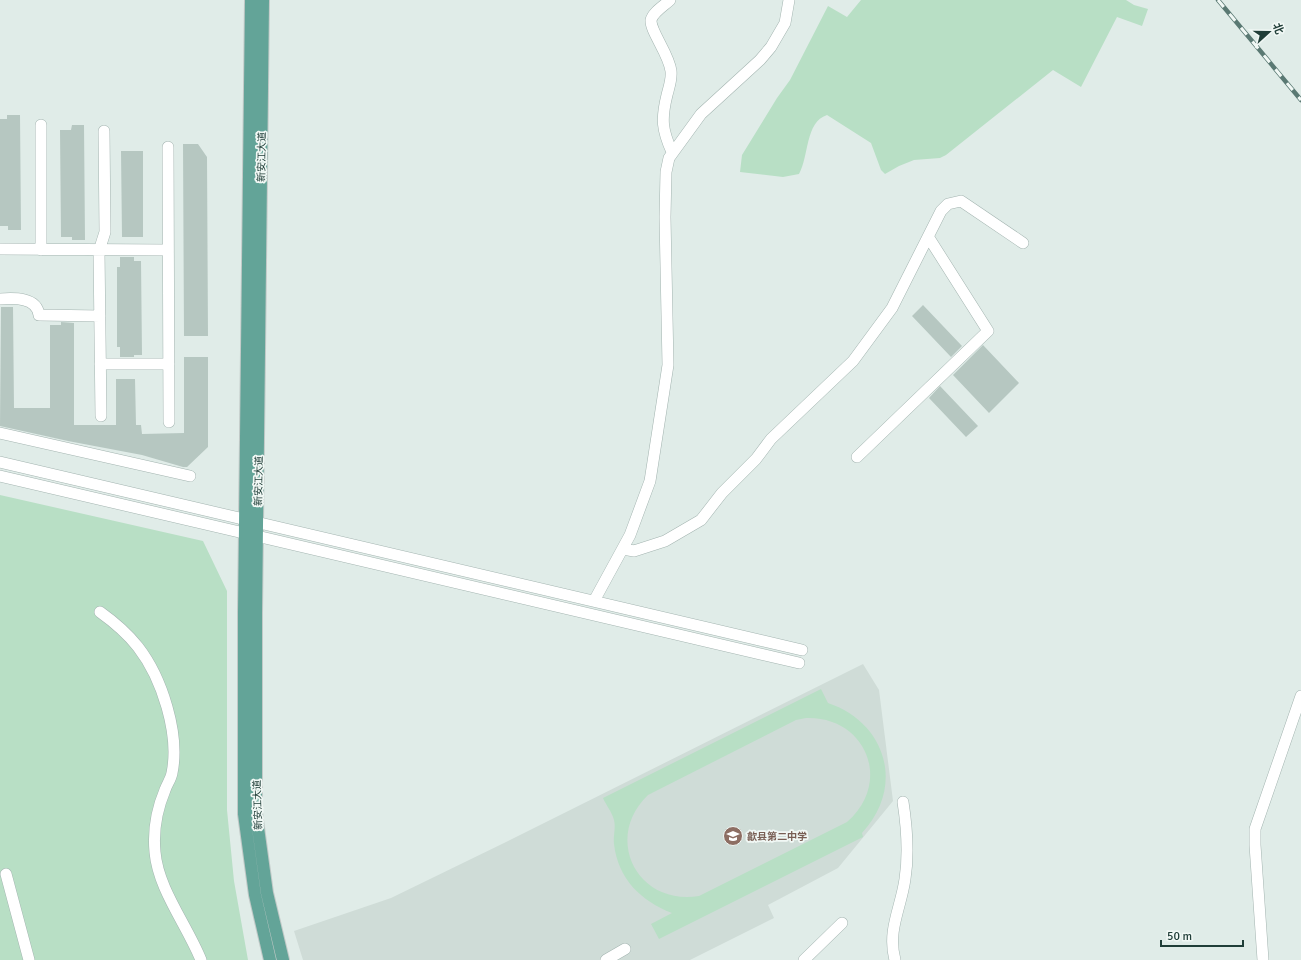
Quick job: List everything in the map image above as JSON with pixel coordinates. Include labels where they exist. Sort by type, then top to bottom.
[{"type":"main road","name":"新安江大道","points":[[251,0],[245,520],[244,814],[255,896],[270,960]]},
{"type":"main road","name":"新安江大道","points":[[263,0],[257,523],[256,813],[267,893],[283,960]]},
{"type":"street","points":[[670,0],[654,15],[651,21],[653,31],[663,47],[670,66],[670,83],[662,118],[664,135],[672,152]]},
{"type":"street","points":[[594,601],[637,521],[650,481],[667,375],[666,172],[672,152],[705,110],[760,60],[771,47],[785,23],[789,0]]},
{"type":"street","points":[[41,125],[41,250]]},
{"type":"street","points":[[101,416],[99,251],[105,232],[104,131]]},
{"type":"street","points":[[168,147],[169,422]]},
{"type":"street","points":[[623,549],[634,551],[664,541],[701,520],[722,493],[756,459],[771,440],[860,353],[892,308],[945,206],[961,201],[1023,243]]},
{"type":"street","points":[[857,457],[988,331],[929,238]]},
{"type":"street","points":[[0,249],[99,251],[109,249],[168,250]]},
{"type":"street","points":[[0,299],[28,300],[36,305],[39,315],[100,316]]},
{"type":"street","points":[[100,364],[169,364]]},
{"type":"street","points":[[0,433],[190,476]]},
{"type":"street","points":[[0,462],[802,650]]},
{"type":"street","points":[[0,476],[800,663]]},
{"type":"street","points":[[100,612],[121,628],[138,648],[153,671],[164,700],[175,749],[172,774],[157,813],[154,833],[155,854],[165,887],[188,929],[201,960]]},
{"type":"street","points":[[1263,960],[1254,845],[1255,829],[1301,696]]},
{"type":"street","points":[[895,960],[892,948],[892,935],[906,878],[908,837],[903,802]]},
{"type":"street","points":[[6,874],[29,960]]},
{"type":"street","points":[[804,960],[842,923]]},
{"type":"street","points":[[606,960],[625,949]]},
{"type":"shaded area","name":"歙县第二中学","points":[[863,664],[879,690],[893,801],[838,868],[768,905],[774,918],[690,960],[303,960],[294,931],[391,898]]},
{"type":"green space","points":[[861,0],[1126,0],[1134,5],[1148,9],[1142,26],[1117,17],[1081,87],[1053,70],[946,155],[940,158],[914,160],[885,174],[881,170],[871,143],[827,115],[820,119],[811,132],[799,174],[783,177],[740,172],[742,155],[777,98],[790,80],[828,6],[847,17]]},
{"type":"green space","points":[[0,495],[203,541],[227,591],[227,810],[234,881],[248,960],[0,960]]},
{"type":"green space","points":[[821,689],[828,703],[848,712],[864,725],[876,741],[883,758],[886,777],[883,796],[875,815],[862,833],[863,837],[659,939],[651,924],[672,913],[650,902],[641,895],[626,878],[620,868],[616,857],[614,841],[614,820],[603,798]],"holes":[[[806,718],[827,720],[844,728],[857,739],[866,754],[870,771],[868,789],[861,806],[847,822],[699,896],[677,896],[659,890],[644,880],[633,865],[628,848],[628,830],[635,812],[648,795],[796,720]]]},
{"type":"building","points":[[7,115],[20,115],[21,230],[8,230],[8,226],[0,226],[0,119],[7,119]]},
{"type":"building","points":[[72,125],[84,125],[85,240],[72,240],[72,237],[61,237],[60,130],[71,130]]},
{"type":"building","points":[[183,144],[198,144],[207,157],[208,336],[184,336]]},
{"type":"building","points":[[121,151],[143,151],[143,237],[122,237]]},
{"type":"building","points":[[120,257],[134,257],[134,261],[141,261],[142,355],[134,355],[134,357],[120,357],[120,347],[117,347],[117,267],[120,267]]},
{"type":"building","points":[[923,305],[962,346],[951,357],[912,316]]},
{"type":"building","points":[[1,307],[13,307],[14,408],[50,408],[50,325],[61,325],[61,322],[74,323],[74,425],[116,425],[116,379],[135,379],[136,425],[141,425],[142,434],[184,433],[184,357],[208,357],[208,447],[187,467],[183,467],[142,455],[0,426]]},
{"type":"building","points":[[983,345],[1019,383],[989,413],[953,375]]},
{"type":"building","points":[[940,386],[978,426],[966,437],[929,398]]},
{"type":"railway","points":[[1218,0],[1301,100]]},
{"type":"place","name":"歙县第二中学","points":[[733,836]]}]
